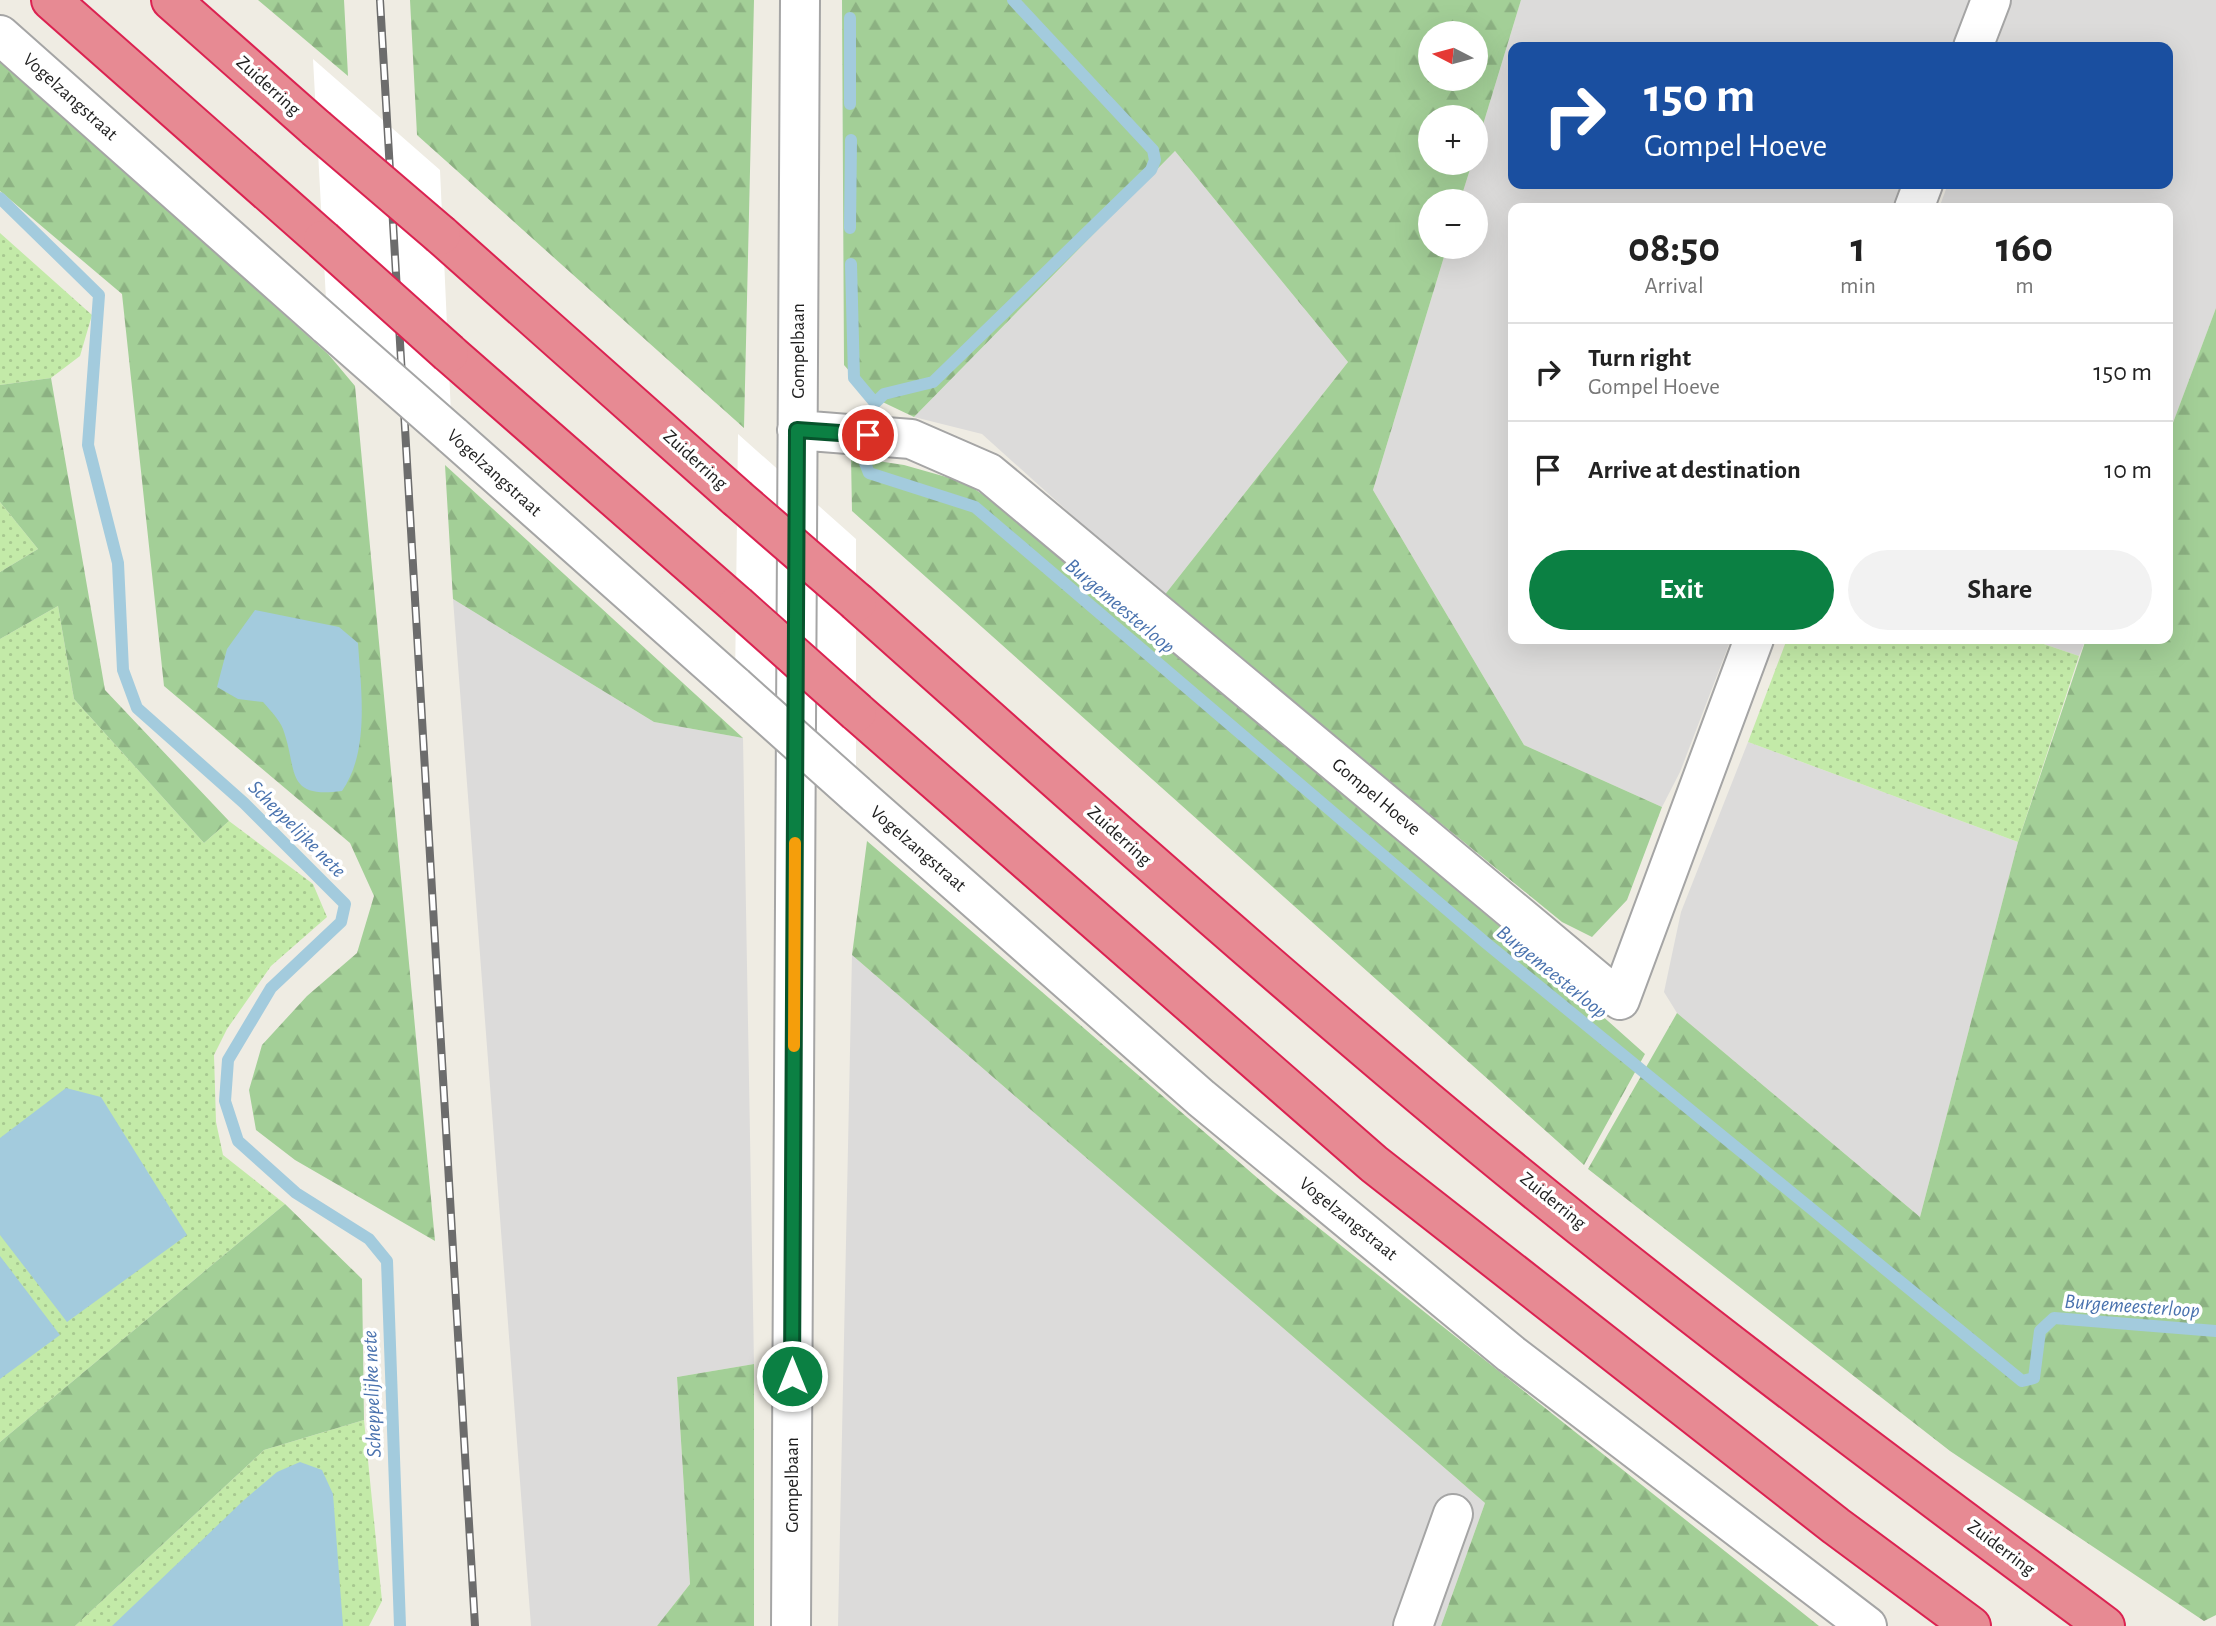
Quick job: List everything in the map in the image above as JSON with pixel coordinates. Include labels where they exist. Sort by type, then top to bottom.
[{"type":"highway","points":[[51,0],[449,353],[1374,1164],[1781,1483],[1971,1626]]},
{"type":"highway","name":"Zuiderring","points":[[171,0],[441,234],[1155,868],[1422,1096],[1711,1327],[2105,1626]]},
{"type":"street","name":"Gompelbaan","points":[[791,1626],[800,0]]},
{"type":"street","points":[[1975,42],[1991,0]]},
{"type":"street","name":"Vogelzangstraat","points":[[0,35],[1201,1098],[1490,1336],[1867,1626]]},
{"type":"street","name":"Gompel Hoeve","points":[[797,430],[911,439],[989,473],[1620,1000],[1752,644]]},
{"type":"street","points":[[1412,1626],[1453,1514]]},
{"type":"shaded area","points":[[1521,0],[1973,0],[1957,42],[1508,42]]},
{"type":"shaded area","points":[[2012,0],[2216,0],[2216,308],[2173,423],[2173,203],[1941,203],[1946,189],[2173,189],[2173,42],[1998,42]]},
{"type":"shaded area","points":[[1508,43],[1508,189],[1901,189],[1896,203],[1508,203],[1508,644],[1729,644],[1680,772],[1662,807],[1524,745],[1373,490],[1443,259],[1488,259],[1488,189],[1464,189],[1468,175],[1488,175],[1488,108]]},
{"type":"shaded area","points":[[1175,151],[1348,362],[1163,597],[982,434],[914,417]]},
{"type":"shaded area","points":[[453,599],[654,722],[743,738],[754,1364],[677,1377],[690,1584],[657,1626],[531,1626]]},
{"type":"shaded area","points":[[2044,644],[2084,644],[2079,656]]},
{"type":"shaded area","points":[[1748,742],[2018,842],[1920,1217],[1677,1013],[1664,992],[1681,912]]},
{"type":"shaded area","points":[[852,955],[1485,1503],[1441,1626],[838,1626]]},
{"type":"green space","points":[[258,0],[344,0],[348,76]]},
{"type":"green space","points":[[410,0],[754,0],[744,428],[417,135]]},
{"type":"green space","points":[[842,0],[1521,0],[1488,108],[1488,105],[1418,105],[1418,175],[1468,175],[1464,189],[1418,189],[1418,259],[1443,259],[1373,490],[1524,745],[1662,807],[1627,900],[1592,937],[1562,922],[1163,597],[1348,362],[1175,151],[914,417],[872,397],[844,365]]},
{"type":"green space","points":[[0,60],[329,355],[355,386],[435,1241],[295,1160],[256,1130],[249,1090],[262,1045],[307,996],[357,953],[374,896],[350,843],[164,686],[122,294],[0,191]]},
{"type":"green space","points":[[0,233],[92,315],[80,356],[51,378],[0,385]]},
{"type":"green space","points":[[2216,308],[2216,1615],[2204,1621],[1950,1451],[1588,1169],[1677,1013],[1920,1217],[2018,842],[2084,644],[2173,644],[2173,423]]},
{"type":"green space","points":[[51,378],[105,690],[229,821],[204,843],[74,699],[58,606],[0,639],[0,572],[38,549],[0,502],[0,385]]},
{"type":"green space","points":[[851,457],[904,465],[964,482],[1000,506],[1535,956],[1645,1054],[1584,1165],[852,511]]},
{"type":"green space","points":[[445,465],[743,738],[654,722],[453,599]]},
{"type":"green space","points":[[0,502],[38,549],[0,572]]},
{"type":"green space","points":[[58,606],[74,699],[204,843],[229,821],[313,884],[327,917],[271,966],[227,1029],[214,1055],[216,1122],[223,1155],[285,1204],[0,1442],[0,639]]},
{"type":"green space","points":[[1785,644],[2044,644],[2079,656],[2018,842],[1748,742]]},
{"type":"green space","points":[[867,841],[1275,1193],[1819,1626],[1441,1626],[1485,1503],[852,955]]},
{"type":"green space","points":[[285,1204],[362,1279],[364,1420],[264,1450],[75,1626],[0,1626],[0,1442]]},
{"type":"green space","points":[[754,1364],[754,1626],[657,1626],[690,1584],[677,1377]]},
{"type":"green space","points":[[364,1420],[382,1601],[369,1626],[75,1626],[264,1450]]},
{"type":"water","points":[[255,610],[339,627],[358,643],[362,700],[360,739],[357,758],[342,791],[323,792],[302,786],[293,769],[283,729],[271,711],[263,702],[238,699],[217,687],[227,649]]},
{"type":"water","points":[[66,1088],[101,1097],[187,1235],[67,1322],[0,1235],[0,1138]]},
{"type":"water","points":[[0,1256],[60,1335],[0,1379]]},
{"type":"water","points":[[300,1462],[322,1470],[333,1494],[343,1626],[112,1626],[244,1500],[277,1472]]},
{"type":"pier","points":[[313,59],[440,170],[453,459],[329,355]]},
{"type":"pier","points":[[738,434],[856,539],[856,794],[735,686]]},
{"type":"waterway","points":[[851,264],[854,378],[875,403],[884,394],[933,382],[1151,170],[1155,160],[1153,150],[1013,0]]},
{"type":"waterway","name":"Burgemeesterloop","points":[[850,18],[850,104]]},
{"type":"waterway","name":"Burgemeesterloop","points":[[850,228],[851,140]]},
{"type":"waterway","name":"Scheppelijke nete","points":[[0,198],[99,295],[88,445],[118,563],[123,670],[137,708],[244,803],[345,904],[341,922],[271,988],[228,1060],[225,1101],[238,1141],[296,1193],[369,1239],[387,1261],[400,1626]]},
{"type":"waterway","name":"Burgemeesterloop","points":[[865,463],[869,473],[975,507],[1486,943],[2022,1381],[2034,1378],[2040,1331],[2054,1318],[2216,1331]]},
{"type":"railway","points":[[380,0],[475,1626]]},
{"type":"slow traffic","points":[[794,1046],[795,843]]},
{"type":"route","points":[[792,1376],[797,430],[868,435]]}]
